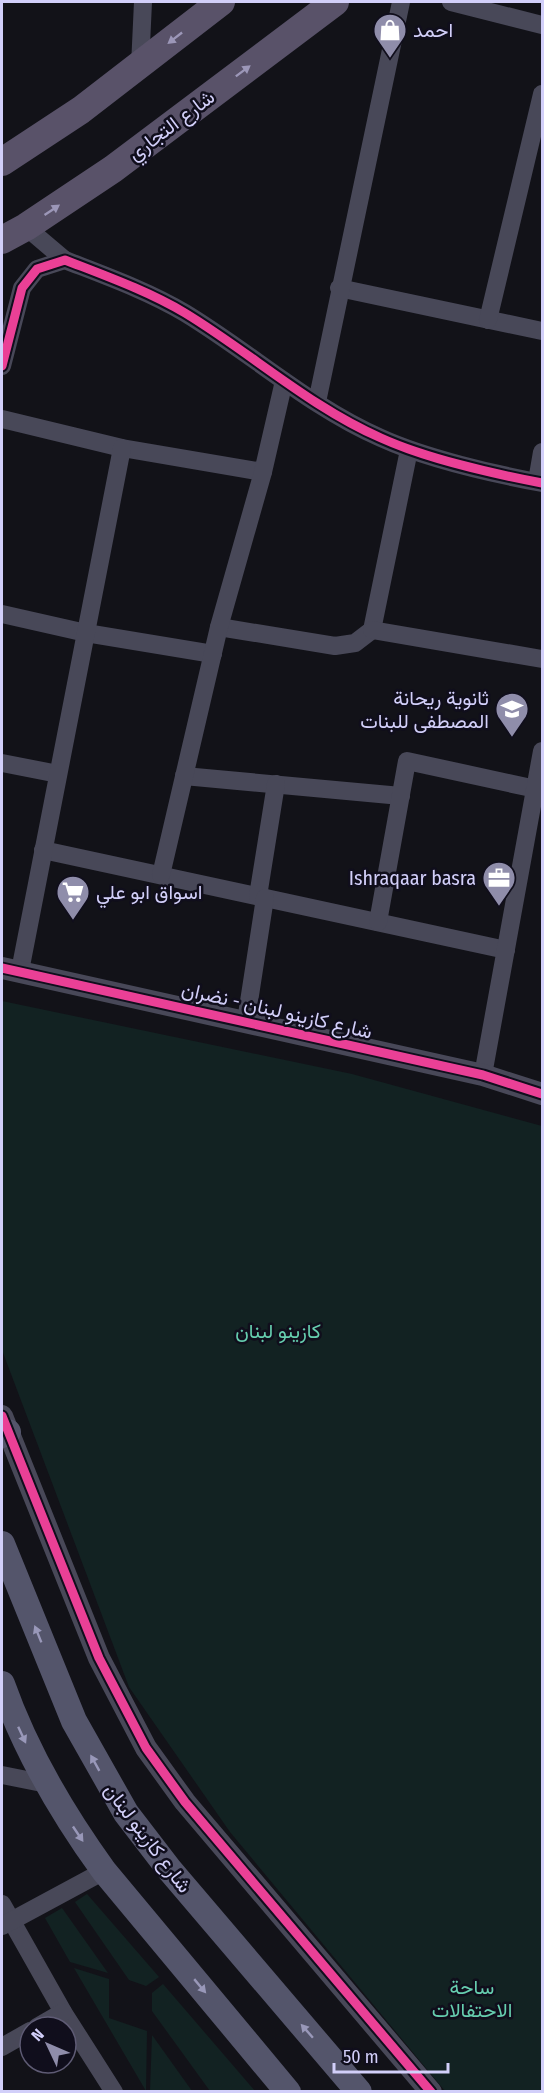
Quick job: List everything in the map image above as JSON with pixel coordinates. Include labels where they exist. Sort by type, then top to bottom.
[{"type":"main road","points":[[2,162],[81,111],[221,2]]},
{"type":"main road","name":"شارع التجاري","points":[[14,234],[132,155],[335,2]]},
{"type":"main road","name":"شارع كازينو لبنان","points":[[2,1544],[74,1721],[89,1753],[126,1813],[176,1878],[358,2091]]},
{"type":"main road","points":[[2,1684],[18,1725],[47,1784],[104,1871],[288,2091]]},
{"type":"street","points":[[140,66],[143,2]]},
{"type":"street","points":[[317,402],[339,288],[401,2]]},
{"type":"street","points":[[451,2],[543,25]]},
{"type":"street","points":[[488,320],[543,94]]},
{"type":"street","points":[[14,234],[65,260],[138,290],[185,313],[317,402],[378,437],[409,450],[540,482],[543,452]]},
{"type":"street","points":[[2,366],[22,288],[37,269],[65,260]]},
{"type":"street","points":[[339,288],[543,331]]},
{"type":"street","points":[[161,875],[219,627],[263,472],[285,381]]},
{"type":"street","points":[[2,419],[122,448],[263,472]]},
{"type":"street","points":[[10,970],[44,850],[122,448]]},
{"type":"street","points":[[219,627],[335,646],[355,643],[372,630],[409,450]]},
{"type":"street","points":[[2,614],[86,633],[213,654]]},
{"type":"street","points":[[372,630],[543,659]]},
{"type":"street","points":[[483,1075],[543,751]]},
{"type":"street","points":[[378,922],[407,761],[536,789]]},
{"type":"street","points":[[2,763],[58,774]]},
{"type":"street","points":[[184,776],[401,796]]},
{"type":"street","points":[[246,1021],[276,784]]},
{"type":"street","points":[[44,850],[506,950]]},
{"type":"street","name":"شارع كازينو لبنان - نضران","points":[[10,970],[483,1075],[543,1094]]},
{"type":"street","points":[[4,1428],[99,1658],[146,1748],[185,1802],[431,2091]]},
{"type":"street","points":[[2,1775],[47,1784]]},
{"type":"street","points":[[6,1923],[104,1871]]},
{"type":"street","points":[[2,1904],[6,1923],[114,2091]]},
{"type":"street","points":[[58,2015],[63,2012]]},
{"type":"street","points":[[2,2047],[18,2038]]},
{"type":"green space","name":"كازينو لبنان","points":[[2,1001],[352,1074],[542,1126],[542,2091],[445,2091],[230,1832],[129,1687],[2,1350]]},
{"type":"green space","points":[[87,1894],[159,1977],[146,1986],[129,1980],[75,1902]]},
{"type":"green space","points":[[62,1908],[108,1973],[70,1962],[45,1918]]},
{"type":"green space","points":[[74,1968],[109,1979],[109,2018],[147,2031],[146,2091]]},
{"type":"green space","points":[[163,1984],[255,2091],[210,2091],[152,2011],[152,1993]]},
{"type":"green space","points":[[152,2035],[192,2091],[150,2091]]},
{"type":"cycle path","points":[[2,366],[22,288],[37,269],[65,260],[171,305],[330,411],[381,438],[439,459],[542,483]]},
{"type":"cycle path","points":[[2,968],[483,1075],[542,1094]]},
{"type":"cycle path","points":[[2,1416],[99,1658],[146,1748],[185,1802],[431,2092]]},
{"type":"place","name":"احمد","points":[[390,59]]},
{"type":"place","name":"ثانوية ريحانة المصطفى للبنات","points":[[512,738]]},
{"type":"place","name":"Ishraqaar basra","points":[[499,907]]},
{"type":"place","name":"اسواق ابو علي","points":[[73,921]]},
{"type":"park label","name":"ساحة الاحتفالات","points":[[472,1998]]}]
